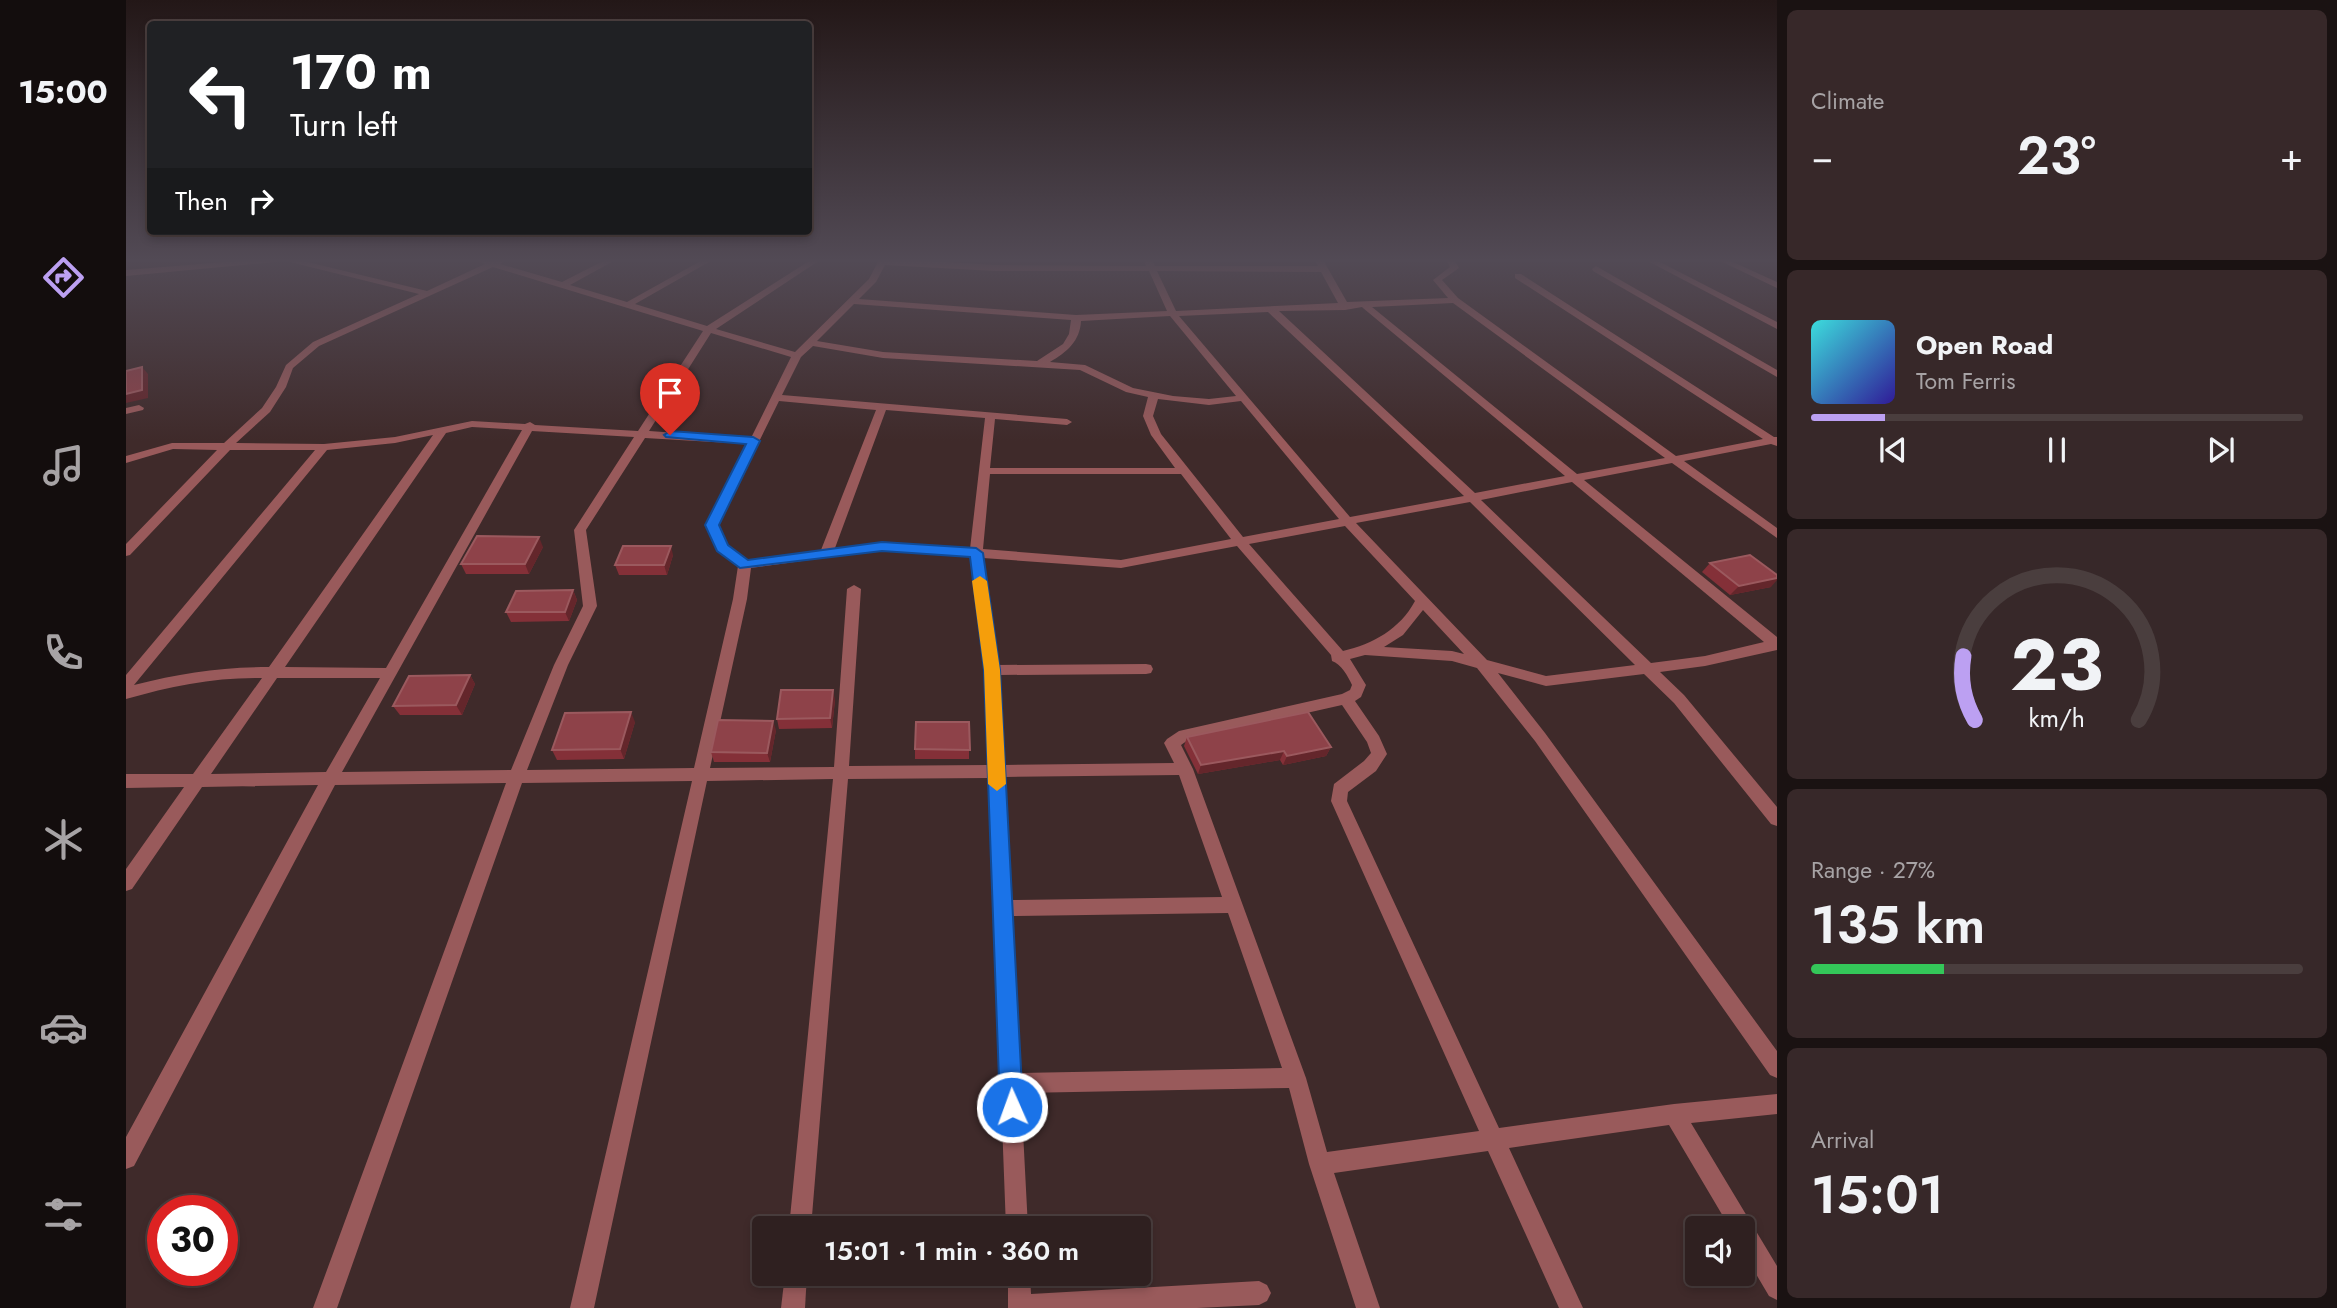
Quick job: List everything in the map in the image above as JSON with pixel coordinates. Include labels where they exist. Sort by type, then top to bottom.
[{"type":"street","points":[[126,552],[227,446],[266,410],[281,387],[289,367],[299,356],[316,344],[373,319]]},
{"type":"street","points":[[677,319],[797,356]]},
{"type":"street","points":[[325,1308],[516,777],[561,665],[590,606],[580,530],[709,329],[724,319]]},
{"type":"street","points":[[835,319],[797,356],[712,525],[722,548],[745,565],[882,547],[1121,564],[1776,442]]},
{"type":"street","points":[[1041,363],[1070,344],[1077,330],[1076,319]]},
{"type":"street","points":[[1176,319],[1348,522],[1483,665],[1540,737],[1777,1068]]},
{"type":"street","points":[[1282,319],[1473,498],[1679,699],[1777,820]]},
{"type":"street","points":[[1382,319],[1777,645]]},
{"type":"street","points":[[1481,319],[1777,534]]},
{"type":"street","points":[[1585,319],[1776,442]]},
{"type":"street","points":[[1682,319],[1777,374]]},
{"type":"street","points":[[813,342],[883,355],[1082,367],[1130,390],[1153,397],[1209,401],[1243,398]]},
{"type":"street","points":[[1153,397],[1148,416],[1152,426],[1183,471],[1238,541],[1337,657],[1356,674],[1359,685],[1356,693],[1346,699],[1176,738],[1172,743],[1185,769],[1296,1078],[1320,1164],[1368,1308]]},
{"type":"street","points":[[776,398],[1067,422]]},
{"type":"street","points":[[828,552],[882,407]]},
{"type":"street","points":[[126,411],[139,408]]},
{"type":"street","points":[[990,417],[976,553],[992,670],[1016,1216]]},
{"type":"street","points":[[126,460],[172,446],[324,447],[395,440],[472,424],[530,425],[753,441]]},
{"type":"street","points":[[126,1158],[330,779],[530,425]]},
{"type":"street","points":[[126,883],[443,429]]},
{"type":"street","points":[[126,685],[324,447]]},
{"type":"street","points":[[985,471],[1183,471]]},
{"type":"street","points":[[582,1308],[745,565]]},
{"type":"street","points":[[801,1216],[841,774],[854,590]]},
{"type":"street","points":[[1368,651],[1386,641],[1416,614],[1422,600]]},
{"type":"street","points":[[1337,657],[1368,651],[1440,655],[1546,681],[1644,666],[1705,661],[1777,645]]},
{"type":"street","points":[[992,670],[1146,669]]},
{"type":"street","points":[[126,693],[163,682],[226,672],[392,673]]},
{"type":"street","points":[[1346,699],[1374,740],[1379,754],[1370,766],[1340,789],[1339,801],[1571,1308]]},
{"type":"street","points":[[126,780],[1185,769]]},
{"type":"street","points":[[1003,908],[1232,905]]},
{"type":"street","points":[[1010,1083],[1296,1078]]},
{"type":"street","points":[[1320,1164],[1674,1114],[1777,1104]]},
{"type":"street","points":[[1674,1114],[1735,1216]]},
{"type":"street","points":[[1755,1250],[1777,1288]]},
{"type":"street","points":[[793,1308],[795,1286]]},
{"type":"street","points":[[1019,1286],[1020,1307],[1259,1293]]},
{"type":"building","points":[[142,367],[142,390],[126,394],[126,371]]},
{"type":"building","points":[[477,536],[539,537],[525,564],[461,564]]},
{"type":"building","points":[[623,546],[671,546],[664,565],[615,565]]},
{"type":"building","points":[[1750,555],[1777,575],[1777,578],[1739,586],[1710,563]]},
{"type":"building","points":[[573,590],[565,612],[506,612],[516,591]]},
{"type":"building","points":[[470,675],[456,705],[393,706],[409,676]]},
{"type":"building","points":[[781,690],[833,690],[830,718],[777,719]]},
{"type":"building","points":[[631,712],[620,749],[552,750],[565,713]]},
{"type":"building","points":[[1308,712],[1331,747],[1287,756],[1284,751],[1201,765],[1187,737]]},
{"type":"building","points":[[718,720],[773,721],[767,753],[711,752]]},
{"type":"building","points":[[916,722],[969,722],[970,750],[915,749]]},
{"type":"slow traffic","points":[[980,581],[992,670],[997,784]]},
{"type":"route","points":[[670,435],[753,441],[712,525],[722,548],[745,565],[882,547],[976,553],[992,670],[1012,1107]]}]
